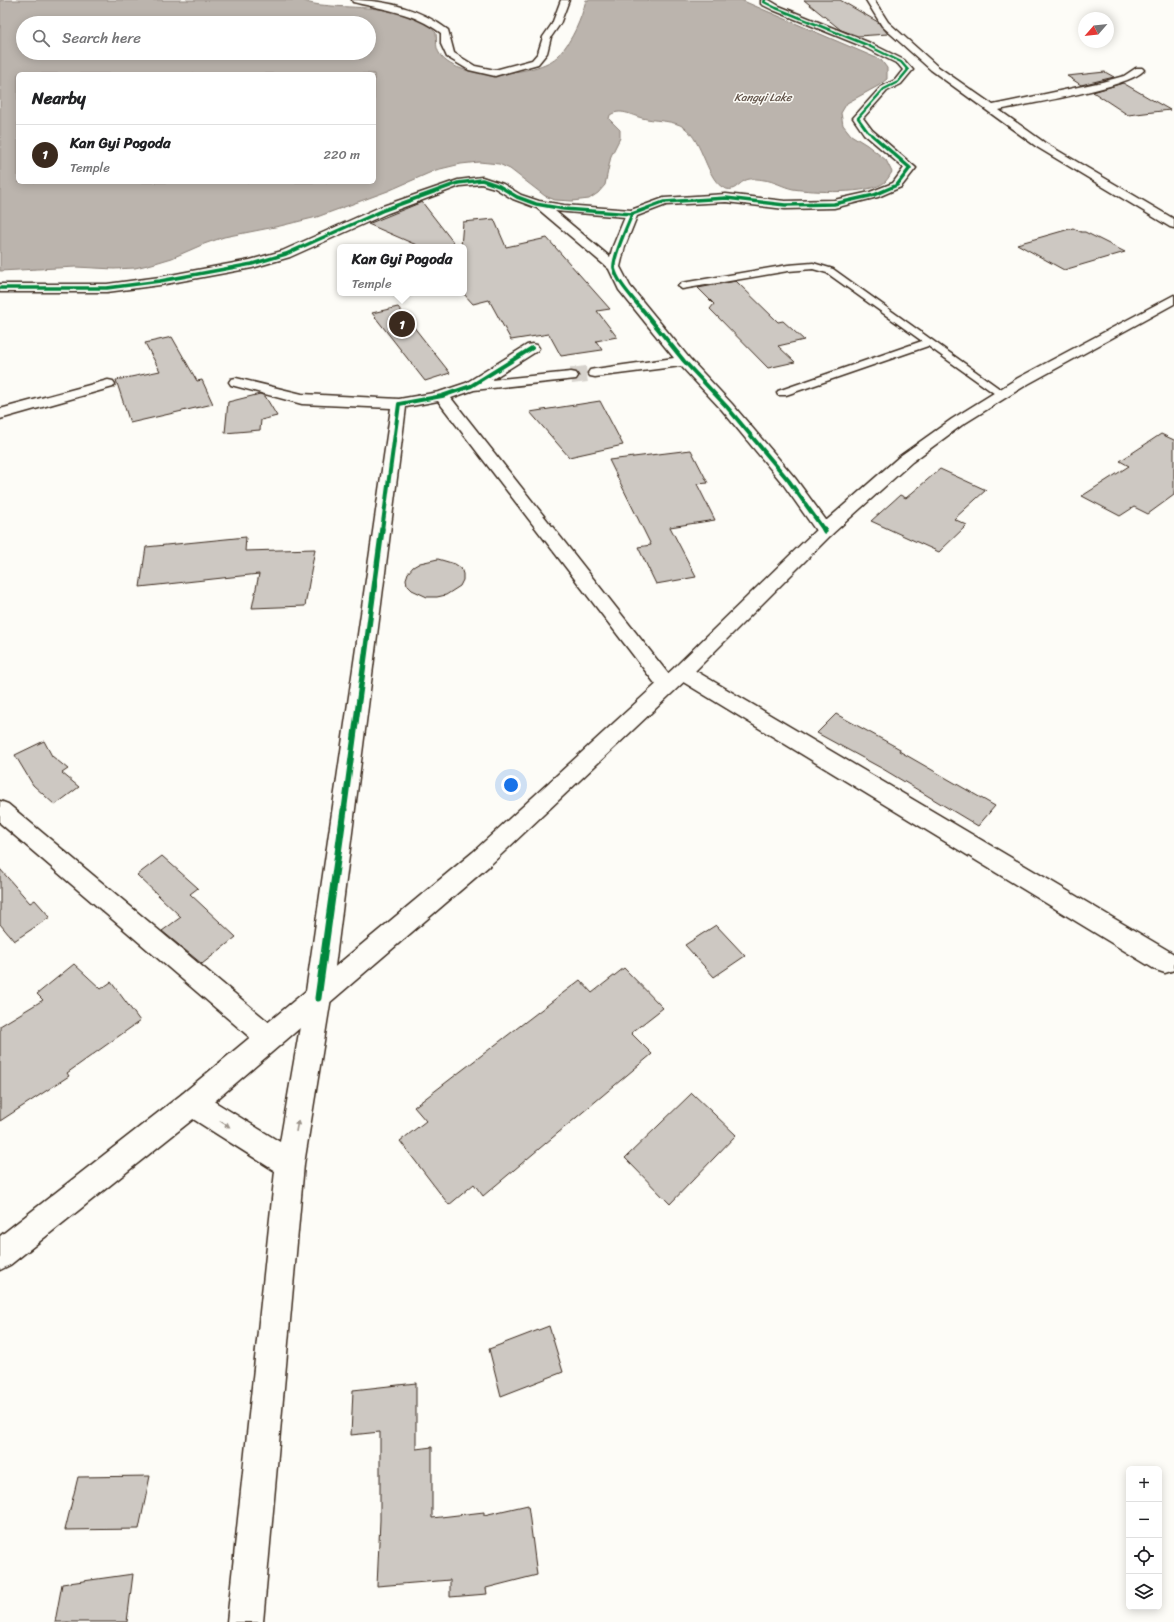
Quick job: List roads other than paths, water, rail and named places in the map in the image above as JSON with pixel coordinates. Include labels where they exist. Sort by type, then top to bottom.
[{"type":"main road","points":[[356,0],[404,10],[432,21],[445,32],[446,44],[450,55],[472,68],[495,73],[535,62],[542,53],[547,37],[556,24],[565,0]]},
{"type":"main road","points":[[0,288],[107,288],[167,280],[252,264],[286,254],[384,210],[458,183],[470,181],[482,180],[499,186],[516,198],[541,205],[564,209],[632,214],[664,202],[726,198],[785,205],[834,204],[874,195],[898,185],[910,168],[884,144],[868,132],[858,118],[884,89],[898,82],[908,70],[901,62],[867,44],[776,8],[764,2],[765,0]]},
{"type":"main road","points":[[870,0],[885,24],[934,68],[1041,145],[1174,224]]},
{"type":"main road","points":[[990,109],[1104,85],[1127,78],[1139,70]]},
{"type":"main road","points":[[541,205],[614,268],[624,287],[684,361],[727,407],[789,481],[825,531]]},
{"type":"main road","points":[[614,268],[619,246],[632,214]]},
{"type":"main road","points":[[0,1254],[192,1103],[481,859],[674,678],[825,531],[906,459],[957,422],[1002,394],[1174,299]]},
{"type":"main road","points":[[236,382],[302,400],[399,404],[442,396],[471,386],[532,348]]},
{"type":"main road","points":[[595,373],[684,361]]},
{"type":"main road","points":[[471,386],[571,376]]},
{"type":"main road","points":[[0,414],[108,384]]},
{"type":"main road","points":[[442,396],[674,678],[1165,962]]},
{"type":"main road","points":[[245,1622],[290,1164],[318,998],[399,404]]},
{"type":"main road","points":[[0,810],[269,1038]]},
{"type":"main road","points":[[192,1103],[290,1164]]},
{"type":"lane","points":[[682,286],[788,268],[813,266],[830,271],[1002,394]]},
{"type":"lane","points":[[782,393],[930,342]]},
{"type":"water","name":"Kangyi Lake","points":[[0,0],[303,0],[321,5],[390,11],[413,16],[425,22],[436,33],[437,48],[444,60],[457,67],[475,72],[494,73],[514,72],[533,68],[548,62],[559,55],[576,29],[586,0],[741,0],[881,60],[887,68],[887,79],[878,86],[847,103],[841,113],[843,125],[851,135],[886,160],[892,172],[885,182],[867,189],[840,192],[802,190],[789,188],[759,179],[752,179],[746,180],[735,188],[726,189],[716,182],[693,137],[680,125],[618,112],[610,115],[609,119],[620,130],[620,138],[611,156],[605,185],[598,193],[589,199],[572,201],[555,200],[545,196],[510,169],[499,164],[479,162],[461,164],[436,170],[388,191],[317,217],[224,237],[172,258],[152,264],[135,268],[114,269],[76,267],[0,271]]},
{"type":"tunnel","points":[[571,376],[595,373]]},
{"type":"place","name":"Kan Gyi Pogoda","points":[[402,324]]}]
